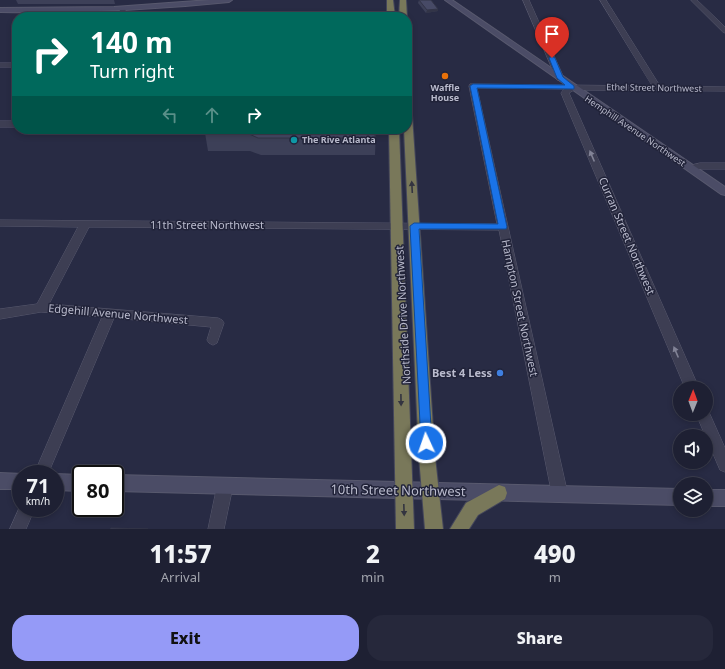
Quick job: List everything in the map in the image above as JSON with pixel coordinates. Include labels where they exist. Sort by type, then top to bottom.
[{"type":"highway","points":[[390,0],[391,12]]},
{"type":"highway","points":[[403,0],[403,12]]},
{"type":"highway","name":"Northside Drive Northwest","points":[[394,134],[404,529]]},
{"type":"highway","name":"Northside Drive Northwest","points":[[408,134],[427,457],[434,529]]},
{"type":"highway","points":[[459,529],[472,509],[499,493]]},
{"type":"street","points":[[0,5],[5,0]]},
{"type":"street","points":[[0,10],[123,10],[229,0]]},
{"type":"street","name":"Hemphill Avenue Northwest","points":[[448,0],[725,192]]},
{"type":"street","points":[[526,0],[560,78]]},
{"type":"street","points":[[603,0],[657,88]]},
{"type":"street","points":[[694,0],[725,32]]},
{"type":"street","points":[[0,65],[12,65]]},
{"type":"street","name":"Hampton Street Northwest","points":[[487,86],[473,86],[560,495]]},
{"type":"street","name":"Ethel Street Northwest","points":[[487,86],[725,89]]},
{"type":"street","name":"Curran Street Northwest","points":[[572,87],[565,93],[689,381]]},
{"type":"street","points":[[0,124],[12,124]]},
{"type":"street","points":[[691,168],[700,166],[725,166]]},
{"type":"street","name":"11th Street Northwest","points":[[0,223],[503,227]]},
{"type":"street","points":[[41,308],[85,224]]},
{"type":"street","name":"Edgehill Avenue Northwest","points":[[0,314],[41,308],[218,323],[213,340]]},
{"type":"street","points":[[45,465],[110,313]]},
{"type":"street","points":[[706,421],[725,465]]},
{"type":"street","points":[[0,481],[12,482]]},
{"type":"street","name":"10th Street Northwest","points":[[124,483],[673,497]]},
{"type":"street","points":[[216,529],[225,486]]},
{"type":"street","points":[[713,498],[725,498]]},
{"type":"street","points":[[18,529],[23,517]]},
{"type":"building","points":[[419,0],[431,0],[438,9],[427,10]]},
{"type":"building","points":[[249,134],[375,134],[375,138],[258,138]]},
{"type":"building","points":[[111,528],[148,529],[110,529]]},
{"type":"place","name":"Waffle House","points":[[445,76]]},
{"type":"place","name":"The Rive Atlanta","points":[[294,140]]},
{"type":"place","name":"Best 4 Less","points":[[500,373]]},
{"type":"route","points":[[426,443],[414,226],[503,227],[473,86],[572,87],[560,78],[552,58]]}]
